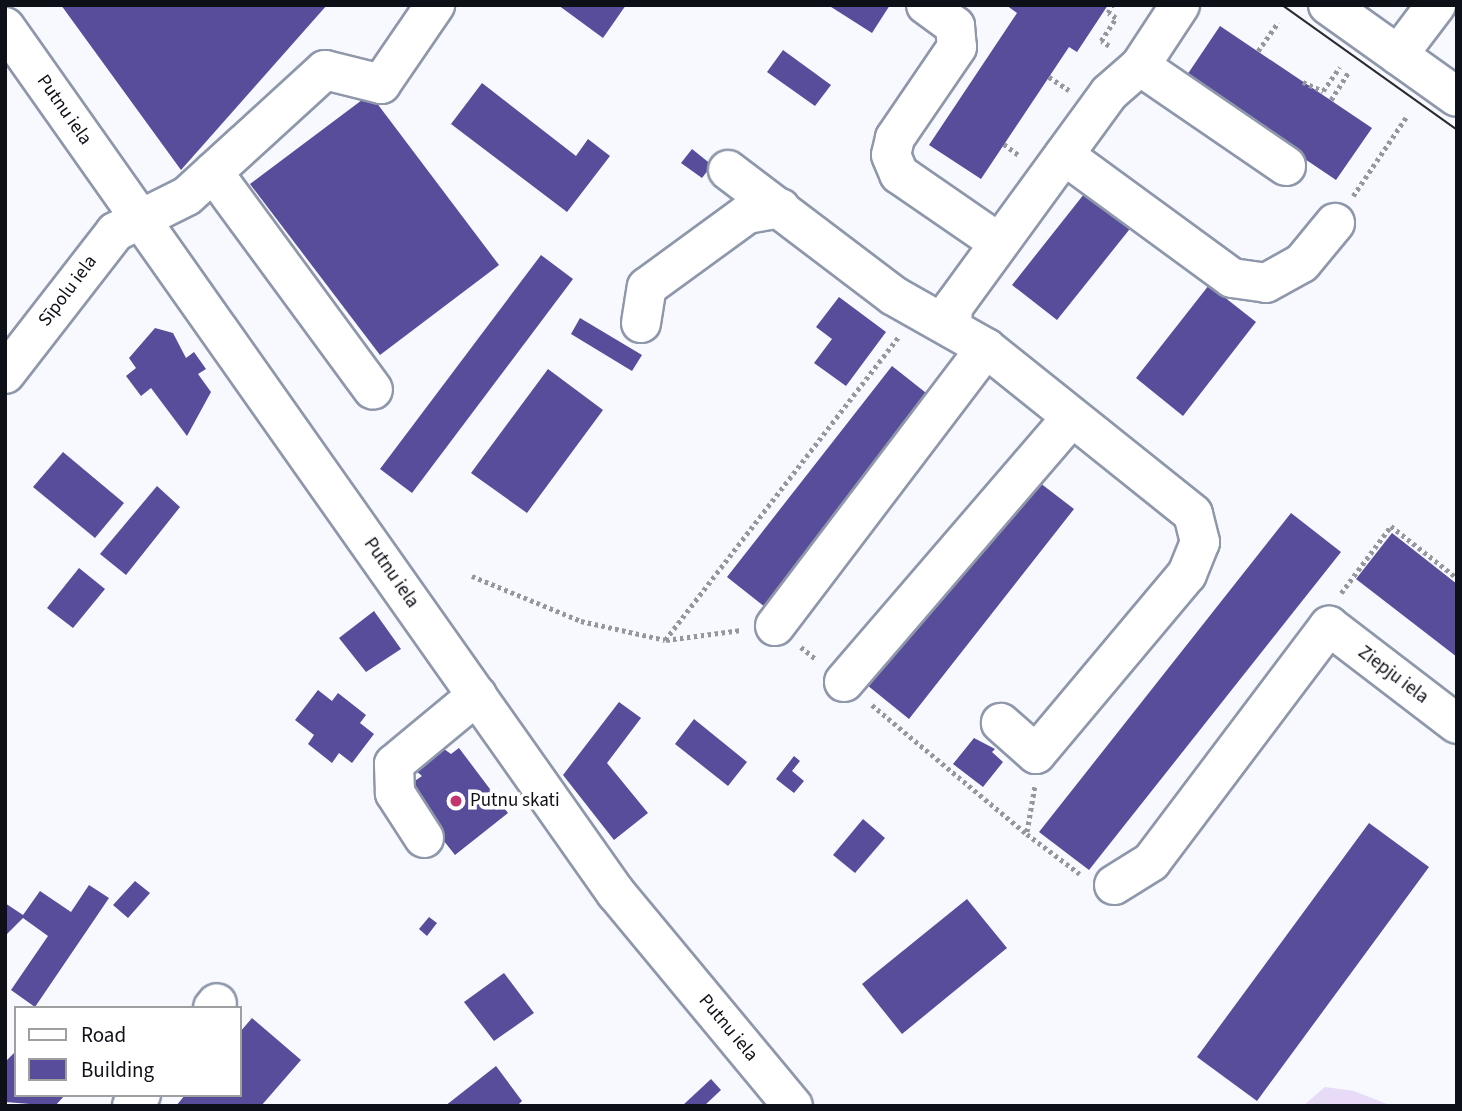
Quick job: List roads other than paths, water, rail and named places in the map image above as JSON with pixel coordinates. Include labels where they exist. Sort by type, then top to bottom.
[{"type":"street","name":"Sīpolu iela","points":[[5,374],[104,244],[141,218],[187,196],[325,69],[381,83],[435,5]]},
{"type":"street","points":[[926,5],[955,26],[957,47],[895,138],[891,155],[899,174],[999,243]]},
{"type":"street","points":[[952,326],[953,307],[1109,93],[1140,66],[1180,5]]},
{"type":"street","points":[[1328,5],[1457,97]]},
{"type":"street","points":[[1398,55],[1436,5]]},
{"type":"street","name":"Putnu iela","points":[[5,27],[616,893],[793,1106]]},
{"type":"street","points":[[1140,66],[1286,166]]},
{"type":"street","points":[[1064,155],[1232,278],[1265,283],[1302,263],[1335,223]]},
{"type":"street","points":[[728,170],[894,296],[952,326],[986,348],[1069,420],[1193,514],[1200,542],[1186,574],[1036,754],[1001,723]]},
{"type":"street","points":[[213,172],[373,390]]},
{"type":"street","points":[[641,323],[647,287],[747,214],[780,208]]},
{"type":"street","points":[[775,626],[986,348]]},
{"type":"street","points":[[844,682],[1069,420]]},
{"type":"street","name":"Ziepju iela","points":[[1101,882],[1151,862],[1333,614],[1457,724]]},
{"type":"street","points":[[424,838],[395,793],[394,764],[477,695]]},
{"type":"tram line","points":[[1282,5],[1457,130]]},
{"type":"place","name":"Putnu skati","points":[[456,801]]}]
